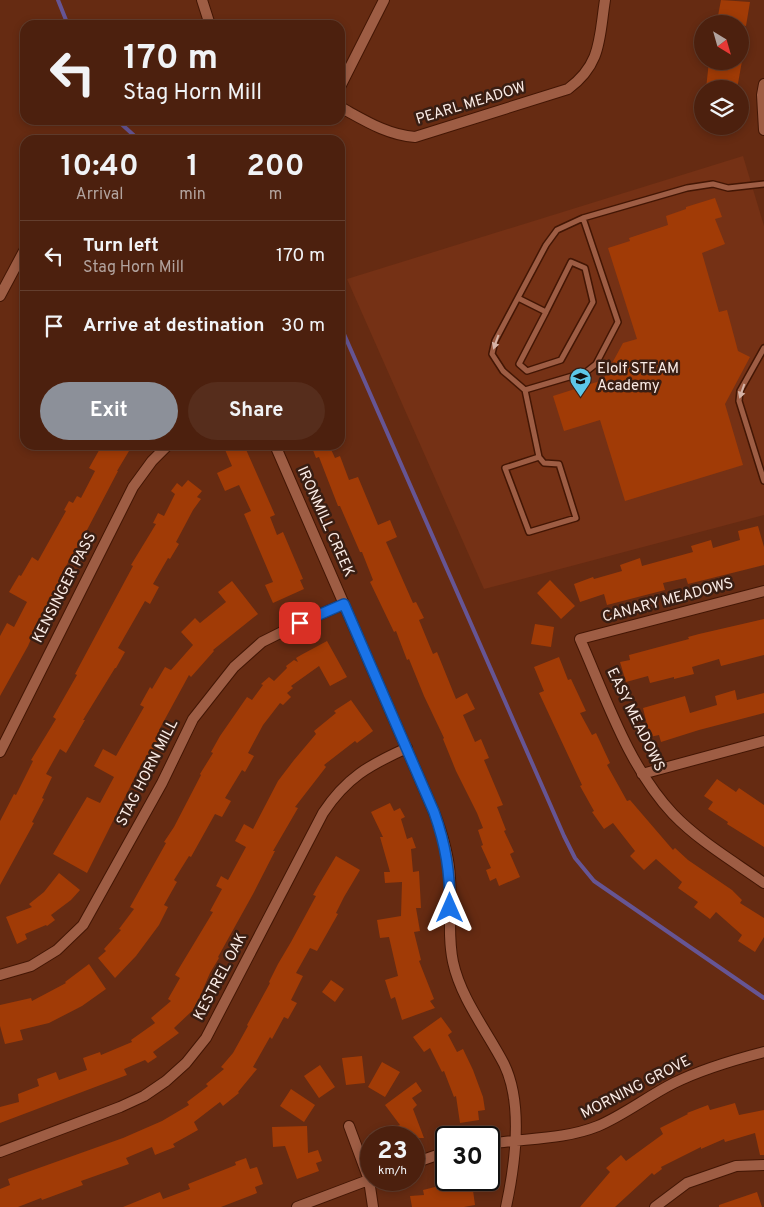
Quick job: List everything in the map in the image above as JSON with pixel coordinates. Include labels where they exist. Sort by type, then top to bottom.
[{"type":"street","points":[[202,0],[208,20]]},
{"type":"street","points":[[345,77],[384,0]]},
{"type":"street","name":"PEARL MEADOW","points":[[345,110],[385,131],[401,136],[415,137],[568,90],[582,79],[592,65],[598,48],[605,0]]},
{"type":"street","points":[[764,84],[762,95],[764,130]]},
{"type":"street","points":[[0,296],[4,278],[20,256]]},
{"type":"street","name":"KENSINGER PASS","points":[[0,752],[132,487],[163,450]]},
{"type":"street","name":"IRONMILL CREEK","points":[[277,450],[407,748],[444,841],[450,878],[450,939],[453,963],[463,992],[505,1066],[513,1094],[516,1140],[506,1207]]},
{"type":"street","name":"CANARY MEADOWS","points":[[580,639],[764,591]]},
{"type":"street","name":"STAG HORN MILL","points":[[0,974],[32,966],[56,950],[83,926],[162,783],[193,719],[234,667],[262,642],[344,604]]},
{"type":"street","name":"EASY MEADOWS","points":[[580,639],[629,750],[642,774],[657,794],[692,832],[764,883]]},
{"type":"street","points":[[642,774],[764,741]]},
{"type":"street","name":"KESTREL OAK","points":[[0,1152],[120,1107],[144,1096],[166,1081],[186,1063],[206,1038],[323,813],[332,800],[355,776],[377,761],[407,748]]},
{"type":"street","name":"MORNING GROVE","points":[[500,1142],[556,1137],[582,1132],[618,1116],[676,1082],[730,1061],[764,1052]]},
{"type":"street","points":[[349,1126],[360,1154]]},
{"type":"street","points":[[655,1207],[688,1183],[736,1166],[764,1165]]},
{"type":"street","points":[[297,1207],[360,1184]]},
{"type":"street","points":[[371,1191],[373,1207]]},
{"type":"lane","points":[[539,457],[505,468],[529,532],[576,518],[559,464],[544,463],[539,457],[525,390],[503,371],[492,354],[495,341],[546,245],[557,230],[583,218],[687,188],[712,184],[728,188],[764,184]]},
{"type":"lane","points":[[525,390],[586,372],[596,364],[618,322],[583,218]]},
{"type":"lane","points":[[571,262],[585,268],[593,302],[561,360],[527,371],[519,364],[546,312],[571,262]]},
{"type":"lane","points":[[518,298],[546,312]]},
{"type":"lane","points":[[764,348],[740,391],[739,401],[764,481]]},
{"type":"shaded area","name":"Elolf STEAM Academy","points":[[743,156],[764,226],[764,515],[484,589],[347,279]]},
{"type":"building","points":[[721,0],[750,2],[748,15],[718,15]]},
{"type":"building","points":[[708,70],[740,70],[739,80],[707,80]]},
{"type":"building","points":[[715,198],[722,217],[715,219],[725,244],[702,253],[719,312],[727,310],[738,351],[750,357],[725,404],[743,465],[625,501],[600,420],[564,431],[553,396],[603,380],[623,343],[637,339],[608,248],[630,241],[629,238],[668,225],[666,216],[686,209],[686,207]]},
{"type":"building","points":[[99,450],[129,451],[59,578],[62,580],[42,614],[28,646],[0,696],[0,636],[7,623],[14,627],[27,602],[9,592],[32,557],[38,561],[66,511],[64,510],[69,501],[73,503],[77,496],[81,498],[95,471],[89,468]]},
{"type":"building","points":[[225,450],[246,450],[275,515],[270,517],[277,535],[283,532],[303,579],[300,580],[304,589],[273,603],[265,585],[273,582],[244,514],[251,511],[239,485],[225,491],[217,473],[232,466]]},
{"type":"building","points":[[313,450],[331,450],[335,458],[340,456],[349,480],[358,477],[378,525],[390,520],[397,537],[386,542],[413,603],[416,602],[424,618],[419,620],[433,654],[437,652],[456,699],[467,693],[475,709],[463,715],[475,742],[481,739],[489,758],[484,760],[503,805],[497,807],[506,830],[504,831],[514,852],[510,854],[520,877],[499,886],[496,878],[490,881],[486,870],[491,868],[481,846],[483,845],[478,830],[483,828],[477,813],[456,771],[444,738],[409,659],[407,660],[396,631],[394,632],[370,582],[373,580],[362,552],[360,552],[340,506],[338,506],[319,457],[316,458]]},
{"type":"building","points":[[188,480],[202,491],[197,497],[201,499],[176,542],[179,544],[170,559],[168,558],[153,584],[159,587],[150,604],[145,601],[118,648],[125,652],[116,668],[83,720],[85,720],[66,753],[60,749],[46,774],[52,777],[42,798],[44,799],[32,822],[34,823],[0,885],[0,821],[14,794],[16,795],[33,761],[31,760],[56,719],[53,717],[77,675],[75,674],[133,566],[131,565],[156,524],[153,523],[158,513],[164,516],[175,494],[171,491],[177,483],[182,487]]},
{"type":"building","points":[[758,526],[764,547],[764,565],[688,584],[686,578],[663,583],[665,590],[607,605],[604,594],[580,602],[574,584],[593,577],[594,579],[622,571],[620,565],[640,558],[642,566],[693,552],[691,546],[711,540],[713,548],[740,540],[738,531]]},
{"type":"building","points":[[550,580],[575,606],[561,619],[537,593]]},
{"type":"building","points":[[232,581],[258,614],[213,650],[191,677],[189,675],[159,730],[163,731],[145,764],[142,763],[87,873],[53,854],[87,797],[100,803],[114,777],[94,766],[103,749],[116,756],[144,707],[140,705],[150,687],[152,689],[165,667],[171,670],[193,645],[181,632],[195,618],[200,623],[226,602],[218,592]]},
{"type":"building","points":[[764,619],[764,655],[721,666],[719,659],[692,667],[694,674],[674,679],[674,677],[650,683],[648,676],[626,682],[620,662],[630,660],[629,655],[689,639],[688,637],[699,634]]},
{"type":"building","points":[[535,624],[554,627],[551,647],[531,644]]},
{"type":"building","points":[[327,641],[347,677],[330,686],[319,666],[291,686],[293,688],[287,693],[291,697],[283,705],[280,703],[263,725],[248,753],[254,756],[245,772],[242,770],[225,798],[231,801],[222,817],[215,814],[191,857],[189,856],[174,880],[177,882],[164,905],[168,907],[159,925],[136,956],[115,978],[98,958],[106,951],[104,949],[121,930],[119,929],[134,909],[130,907],[166,843],[164,842],[174,827],[220,736],[247,697],[252,700],[263,685],[261,684],[269,677],[274,681],[287,668],[286,666],[294,660],[298,662],[296,658]]},
{"type":"building","points":[[559,657],[568,680],[571,679],[586,711],[580,713],[592,735],[596,733],[610,763],[607,765],[627,801],[630,800],[673,850],[675,848],[688,860],[732,890],[742,900],[740,903],[764,918],[764,937],[755,952],[738,941],[742,935],[716,912],[710,919],[694,907],[698,902],[678,888],[682,882],[656,859],[644,870],[630,856],[635,851],[613,823],[604,829],[592,812],[594,811],[580,786],[582,785],[539,693],[544,691],[534,667]]},
{"type":"building","points":[[735,690],[737,700],[764,693],[764,713],[661,742],[659,735],[650,737],[643,708],[685,696],[690,713],[717,705],[715,696]]},
{"type":"building","points":[[351,700],[373,731],[357,743],[355,741],[324,765],[326,767],[295,807],[298,808],[273,851],[275,851],[253,894],[218,957],[197,1003],[192,1011],[174,1028],[179,1033],[153,1052],[157,1057],[148,1063],[145,1060],[124,1069],[127,1075],[0,1123],[0,1107],[19,1102],[18,1094],[39,1086],[37,1079],[56,1072],[59,1080],[87,1070],[83,1058],[100,1052],[101,1055],[132,1042],[131,1040],[155,1023],[151,1018],[171,1001],[168,999],[180,978],[175,975],[213,912],[210,911],[222,889],[216,886],[221,876],[228,880],[246,847],[235,841],[244,824],[253,829],[278,781],[316,734],[314,731],[336,713],[334,711]]},
{"type":"building","points":[[717,779],[736,792],[739,788],[764,805],[764,847],[727,824],[728,822],[708,809],[713,802],[704,796]]},
{"type":"building","points":[[390,803],[394,811],[400,808],[405,817],[401,819],[407,839],[412,837],[416,848],[411,849],[413,872],[419,871],[421,908],[416,908],[420,931],[414,932],[421,960],[419,961],[434,999],[430,1001],[435,1008],[402,1020],[395,997],[391,999],[385,980],[398,976],[389,937],[380,938],[377,920],[401,916],[402,882],[385,883],[384,872],[390,872],[380,837],[383,837],[371,812]]},
{"type":"building","points":[[336,856],[360,870],[317,951],[310,948],[296,973],[303,976],[291,1000],[297,1003],[288,1019],[284,1017],[272,1039],[270,1037],[253,1067],[257,1069],[239,1093],[223,1106],[220,1102],[194,1122],[198,1130],[173,1144],[175,1147],[155,1155],[152,1147],[126,1158],[129,1164],[81,1181],[83,1185],[18,1207],[0,1207],[0,1189],[10,1185],[8,1179],[123,1138],[162,1121],[189,1105],[187,1102],[208,1086],[206,1084],[224,1069],[221,1067],[233,1053],[278,964],[316,896],[313,895]]},
{"type":"building","points":[[59,873],[80,890],[71,900],[51,915],[55,920],[47,926],[25,934],[27,939],[17,944],[6,917],[32,907],[29,904],[44,892]]},
{"type":"building","points":[[89,964],[106,989],[82,1006],[49,1023],[20,1030],[23,1040],[5,1044],[0,1026],[0,1005],[31,998],[32,1001],[66,983]]},
{"type":"building","points":[[331,980],[344,989],[335,1002],[322,992]]},
{"type":"building","points":[[441,1017],[452,1032],[448,1035],[457,1052],[463,1049],[483,1097],[485,1110],[478,1111],[479,1120],[460,1123],[456,1096],[454,1097],[444,1071],[442,1072],[430,1048],[424,1052],[413,1037]]},
{"type":"building","points":[[362,1056],[365,1083],[346,1085],[342,1058]]},
{"type":"building","points":[[382,1062],[400,1072],[385,1097],[368,1087]]},
{"type":"building","points":[[320,1065],[335,1087],[319,1098],[304,1076]]},
{"type":"building","points":[[416,1082],[422,1091],[412,1098],[417,1105],[413,1109],[419,1126],[397,1126],[400,1125],[385,1105]]},
{"type":"building","points":[[291,1089],[315,1105],[304,1122],[280,1106]]},
{"type":"building","points":[[735,1103],[739,1115],[764,1110],[764,1155],[760,1155],[755,1133],[725,1142],[724,1139],[701,1149],[701,1147],[661,1167],[662,1169],[654,1175],[652,1173],[615,1207],[580,1207],[610,1172],[606,1168],[621,1155],[626,1161],[663,1134],[660,1128],[687,1113],[708,1105],[710,1110]]},
{"type":"building","points":[[307,1126],[308,1153],[318,1150],[322,1161],[316,1163],[319,1171],[297,1179],[285,1146],[273,1147],[272,1127]]},
{"type":"building","points":[[246,1158],[250,1169],[257,1167],[263,1184],[255,1187],[257,1193],[221,1207],[123,1207],[160,1192],[163,1199],[190,1189],[188,1184],[236,1165],[235,1162]]},
{"type":"building","points":[[435,1187],[435,1191],[473,1191],[475,1205],[464,1207],[412,1207],[410,1196],[424,1195],[423,1191]]},
{"type":"building","points":[[757,1192],[762,1207],[719,1207],[719,1205]]},
{"type":"waterway","points":[[58,0],[66,20]]},
{"type":"waterway","points":[[122,125],[134,135]]},
{"type":"waterway","points":[[345,336],[575,858],[594,881],[764,998]]},
{"type":"place","name":"Elolf STEAM Academy","points":[[581,397]]},
{"type":"route","points":[[300,623],[344,604],[434,812],[444,841],[450,878],[450,908]]}]
